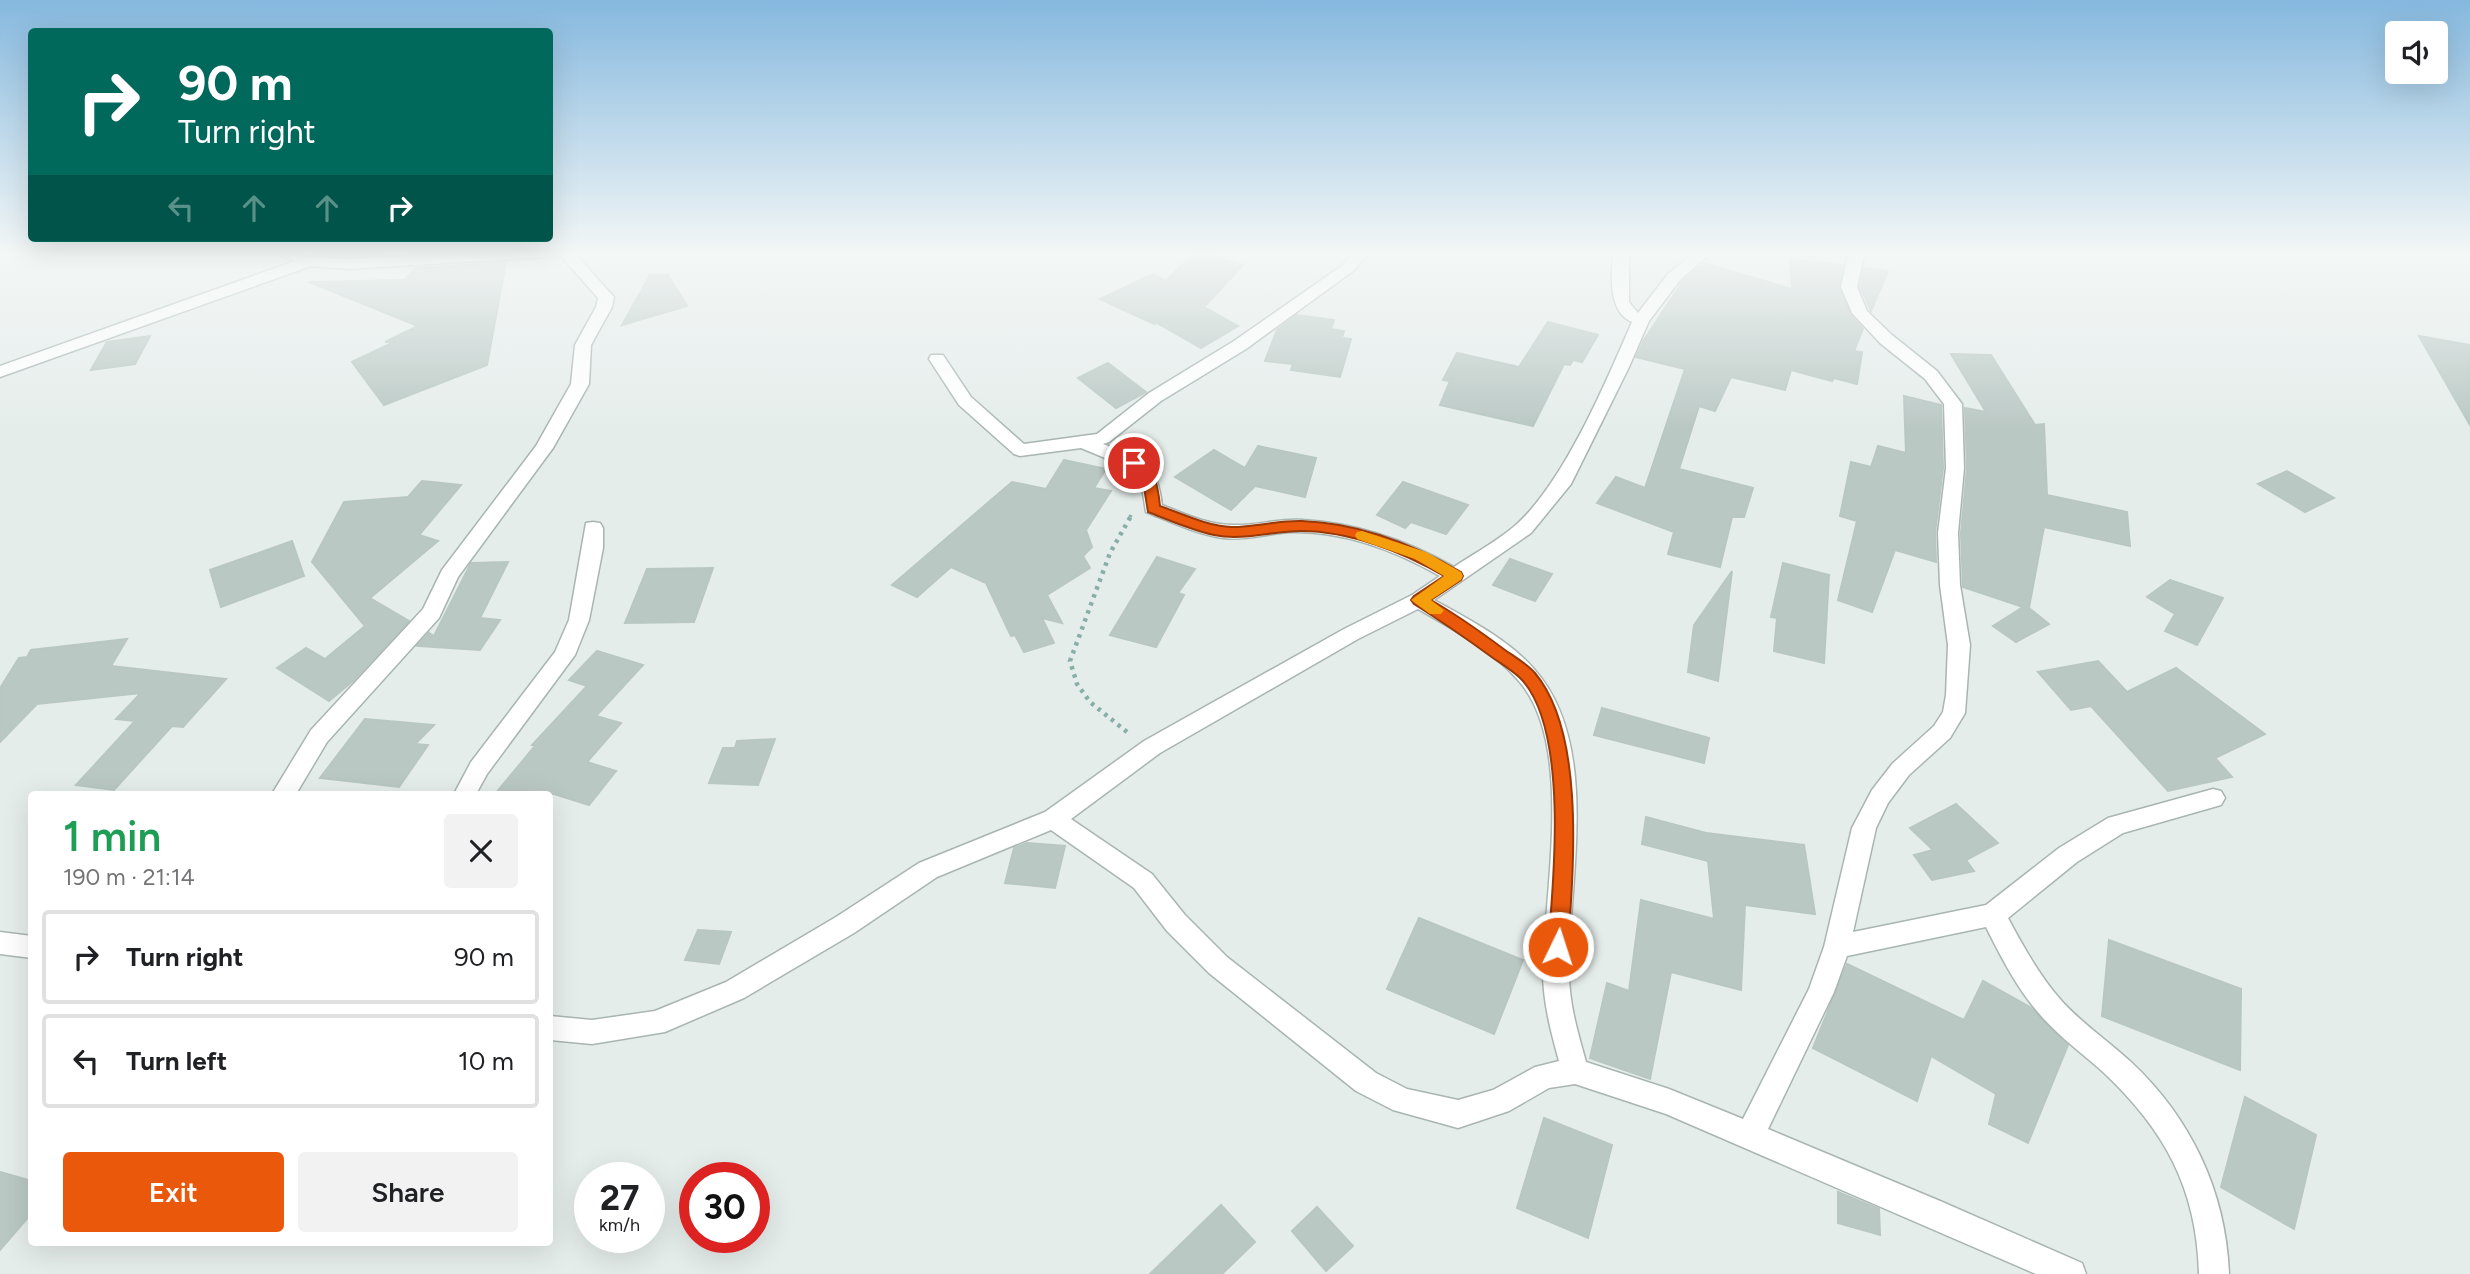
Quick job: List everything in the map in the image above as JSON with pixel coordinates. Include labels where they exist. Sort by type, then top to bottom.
[{"type":"street","points":[[0,372],[176,310]]},
{"type":"street","points":[[286,791],[319,736],[432,613],[449,575],[521,481],[564,416],[580,384],[583,345],[602,310]]},
{"type":"street","points":[[937,359],[965,401],[1020,450],[1083,442],[1103,438],[1155,397],[1240,345],[1288,310]]},
{"type":"street","points":[[1624,310],[1630,317],[1640,320]]},
{"type":"street","points":[[553,1028],[592,1031],[656,1023],[735,990],[845,925],[928,870],[1053,820],[1152,747],[1351,634],[1419,600],[1524,528],[1564,480],[1621,367],[1640,320],[1648,310]]},
{"type":"street","points":[[1750,1136],[1806,1026],[1837,947],[1864,828],[1900,769],[1942,732],[1954,713],[1958,695],[1959,645],[1950,586],[1948,533],[1955,468],[1953,404],[1931,375],[1859,310]]},
{"type":"street","points":[[1083,442],[1134,463],[1150,480],[1153,508],[1195,524],[1235,532],[1302,526],[1364,536],[1420,555],[1455,576]]},
{"type":"street","points":[[467,791],[479,768],[564,654],[579,620],[593,548],[593,528]]},
{"type":"street","points":[[1419,600],[1455,621],[1528,675],[1546,702],[1556,734],[1563,792],[1557,995],[1575,1071]]},
{"type":"street","points":[[1837,947],[1993,915],[2068,855],[2116,825],[2213,798]]},
{"type":"street","points":[[1053,820],[1143,881],[1176,923],[1218,965],[1366,1082],[1403,1101],[1458,1114],[1499,1102],[1545,1076],[1575,1071],[1669,1102],[1930,1211],[2071,1274]]},
{"type":"street","points":[[1993,915],[2013,953],[2047,1004],[2134,1083],[2165,1119],[2184,1152],[2211,1228],[2214,1274]]},
{"type":"street","points":[[0,943],[28,946]]},
{"type":"path","points":[[1150,480],[1110,553],[1070,661],[1072,677],[1078,691],[1107,719],[1152,747]]},
{"type":"building","points":[[379,310],[497,310],[487,365],[384,405],[352,362],[394,342],[385,342],[418,326]]},
{"type":"building","points":[[630,310],[672,310],[622,325]]},
{"type":"building","points":[[1125,310],[1210,310],[1238,326],[1201,348],[1157,323]]},
{"type":"building","points":[[1664,310],[1848,310],[1863,329],[1854,351],[1862,352],[1857,384],[1834,378],[1832,381],[1791,370],[1785,390],[1731,377],[1715,411],[1699,406],[1679,469],[1753,488],[1744,517],[1732,517],[1720,567],[1668,554],[1674,532],[1597,503],[1616,477],[1645,488],[1685,369],[1636,357]]},
{"type":"building","points":[[1296,315],[1334,320],[1331,329],[1344,331],[1342,338],[1351,339],[1340,377],[1291,370],[1293,364],[1265,361],[1277,330]]},
{"type":"building","points":[[1548,322],[1598,335],[1582,362],[1573,360],[1570,365],[1564,364],[1533,426],[1440,405],[1450,381],[1443,380],[1457,353],[1519,367]]},
{"type":"building","points":[[150,336],[135,364],[91,370],[107,342]]},
{"type":"building","points":[[2419,336],[2470,345],[2470,425]]},
{"type":"building","points":[[1951,354],[1991,355],[2035,425],[2044,424],[2047,495],[2127,512],[2130,546],[2044,527],[2029,608],[2049,624],[2016,642],[1993,626],[2023,607],[1963,587],[1961,533],[1967,468],[1965,408],[1986,412]]},
{"type":"building","points":[[1108,363],[1146,392],[1116,408],[1078,378]]},
{"type":"building","points":[[1904,396],[1941,405],[1943,468],[1935,533],[1936,562],[1895,550],[1872,612],[1838,600],[1857,521],[1840,516],[1851,462],[1871,467],[1878,446],[1906,453]]},
{"type":"building","points":[[1258,446],[1316,458],[1305,497],[1255,486],[1231,510],[1175,477],[1214,450],[1245,468]]},
{"type":"building","points":[[1064,460],[1106,469],[1094,488],[1111,491],[1086,530],[1092,547],[1083,556],[1090,568],[1047,595],[1062,623],[1042,618],[1054,643],[1024,652],[1015,635],[1011,636],[986,583],[951,567],[917,597],[892,585],[1012,482],[1046,489]]},
{"type":"building","points":[[2287,471],[2334,498],[2305,512],[2258,484]]},
{"type":"building","points":[[422,481],[461,485],[419,535],[438,541],[370,598],[409,621],[354,680],[329,701],[277,668],[306,648],[325,659],[365,626],[312,562],[344,502],[408,497]]},
{"type":"building","points":[[1403,482],[1468,505],[1446,534],[1411,522],[1405,528],[1377,515]]},
{"type":"building","points":[[292,541],[304,576],[221,607],[210,570]]},
{"type":"building","points":[[1157,557],[1195,569],[1178,593],[1184,595],[1156,647],[1110,635]]},
{"type":"building","points":[[1510,559],[1552,574],[1535,601],[1493,585]]},
{"type":"building","points":[[508,562],[480,618],[500,620],[480,650],[417,646],[429,633],[434,636],[471,563]]},
{"type":"building","points":[[1783,563],[1829,575],[1824,663],[1774,651],[1777,618],[1771,617]]},
{"type":"building","points":[[713,568],[694,622],[625,623],[647,569]]},
{"type":"building","points":[[1732,571],[1718,681],[1688,672],[1694,625]]},
{"type":"building","points":[[2170,580],[2223,598],[2197,645],[2165,631],[2175,614],[2147,597]]},
{"type":"building","points":[[127,639],[111,666],[226,679],[183,727],[172,726],[114,790],[76,785],[135,721],[116,719],[141,693],[37,704],[0,742],[0,688],[19,658],[27,657],[31,650]]},
{"type":"building","points":[[597,651],[643,665],[596,716],[621,723],[587,762],[616,771],[589,805],[553,794],[553,791],[498,791],[535,746],[532,745],[587,686],[569,680]]},
{"type":"building","points":[[2098,661],[2127,692],[2176,668],[2265,734],[2215,758],[2232,777],[2168,791],[2091,706],[2071,710],[2038,672]]},
{"type":"building","points":[[1602,708],[1709,738],[1704,763],[1594,735]]},
{"type":"building","points":[[365,719],[434,725],[415,744],[428,745],[399,787],[320,778]]},
{"type":"building","points":[[775,739],[758,785],[709,783],[723,748],[735,748],[737,741]]},
{"type":"building","points":[[1956,804],[1998,843],[1966,860],[1974,871],[1932,880],[1914,855],[1933,850],[1910,828]]},
{"type":"building","points":[[1646,817],[1706,833],[1804,845],[1815,914],[1745,905],[1741,990],[1671,972],[1650,1079],[1590,1058],[1607,983],[1629,991],[1641,900],[1714,919],[1708,861],[1642,844]]},
{"type":"building","points":[[1027,843],[1065,846],[1055,888],[1005,883],[1014,848]]},
{"type":"building","points":[[1419,918],[1523,960],[1494,1034],[1387,989]]},
{"type":"building","points":[[698,930],[731,932],[719,964],[685,960]]},
{"type":"building","points":[[2109,940],[2241,989],[2240,1070],[2102,1016]]},
{"type":"building","points":[[1847,964],[1964,1020],[1983,981],[2030,1007],[2068,1045],[2028,1143],[1989,1124],[1996,1094],[1931,1056],[1917,1101],[1813,1048]]},
{"type":"building","points":[[2245,1097],[2316,1135],[2294,1229],[2221,1187]]},
{"type":"building","points":[[1544,1118],[1612,1145],[1588,1238],[1517,1208]]},
{"type":"building","points":[[0,1172],[28,1180],[28,1218],[0,1250]]},
{"type":"building","points":[[1838,1192],[1879,1209],[1880,1235],[1838,1223]]},
{"type":"building","points":[[1221,1205],[1255,1242],[1222,1274],[1150,1274]]},
{"type":"building","points":[[1317,1207],[1353,1246],[1326,1271],[1292,1231]]},
{"type":"slow traffic","points":[[1362,535],[1420,555],[1455,576],[1419,600],[1436,610]]},
{"type":"route","points":[[1134,463],[1150,480],[1153,508],[1195,524],[1235,532],[1302,526],[1364,536],[1420,555],[1455,576],[1419,600],[1455,621],[1528,675],[1546,702],[1556,734],[1563,792],[1562,900],[1558,947]]}]
